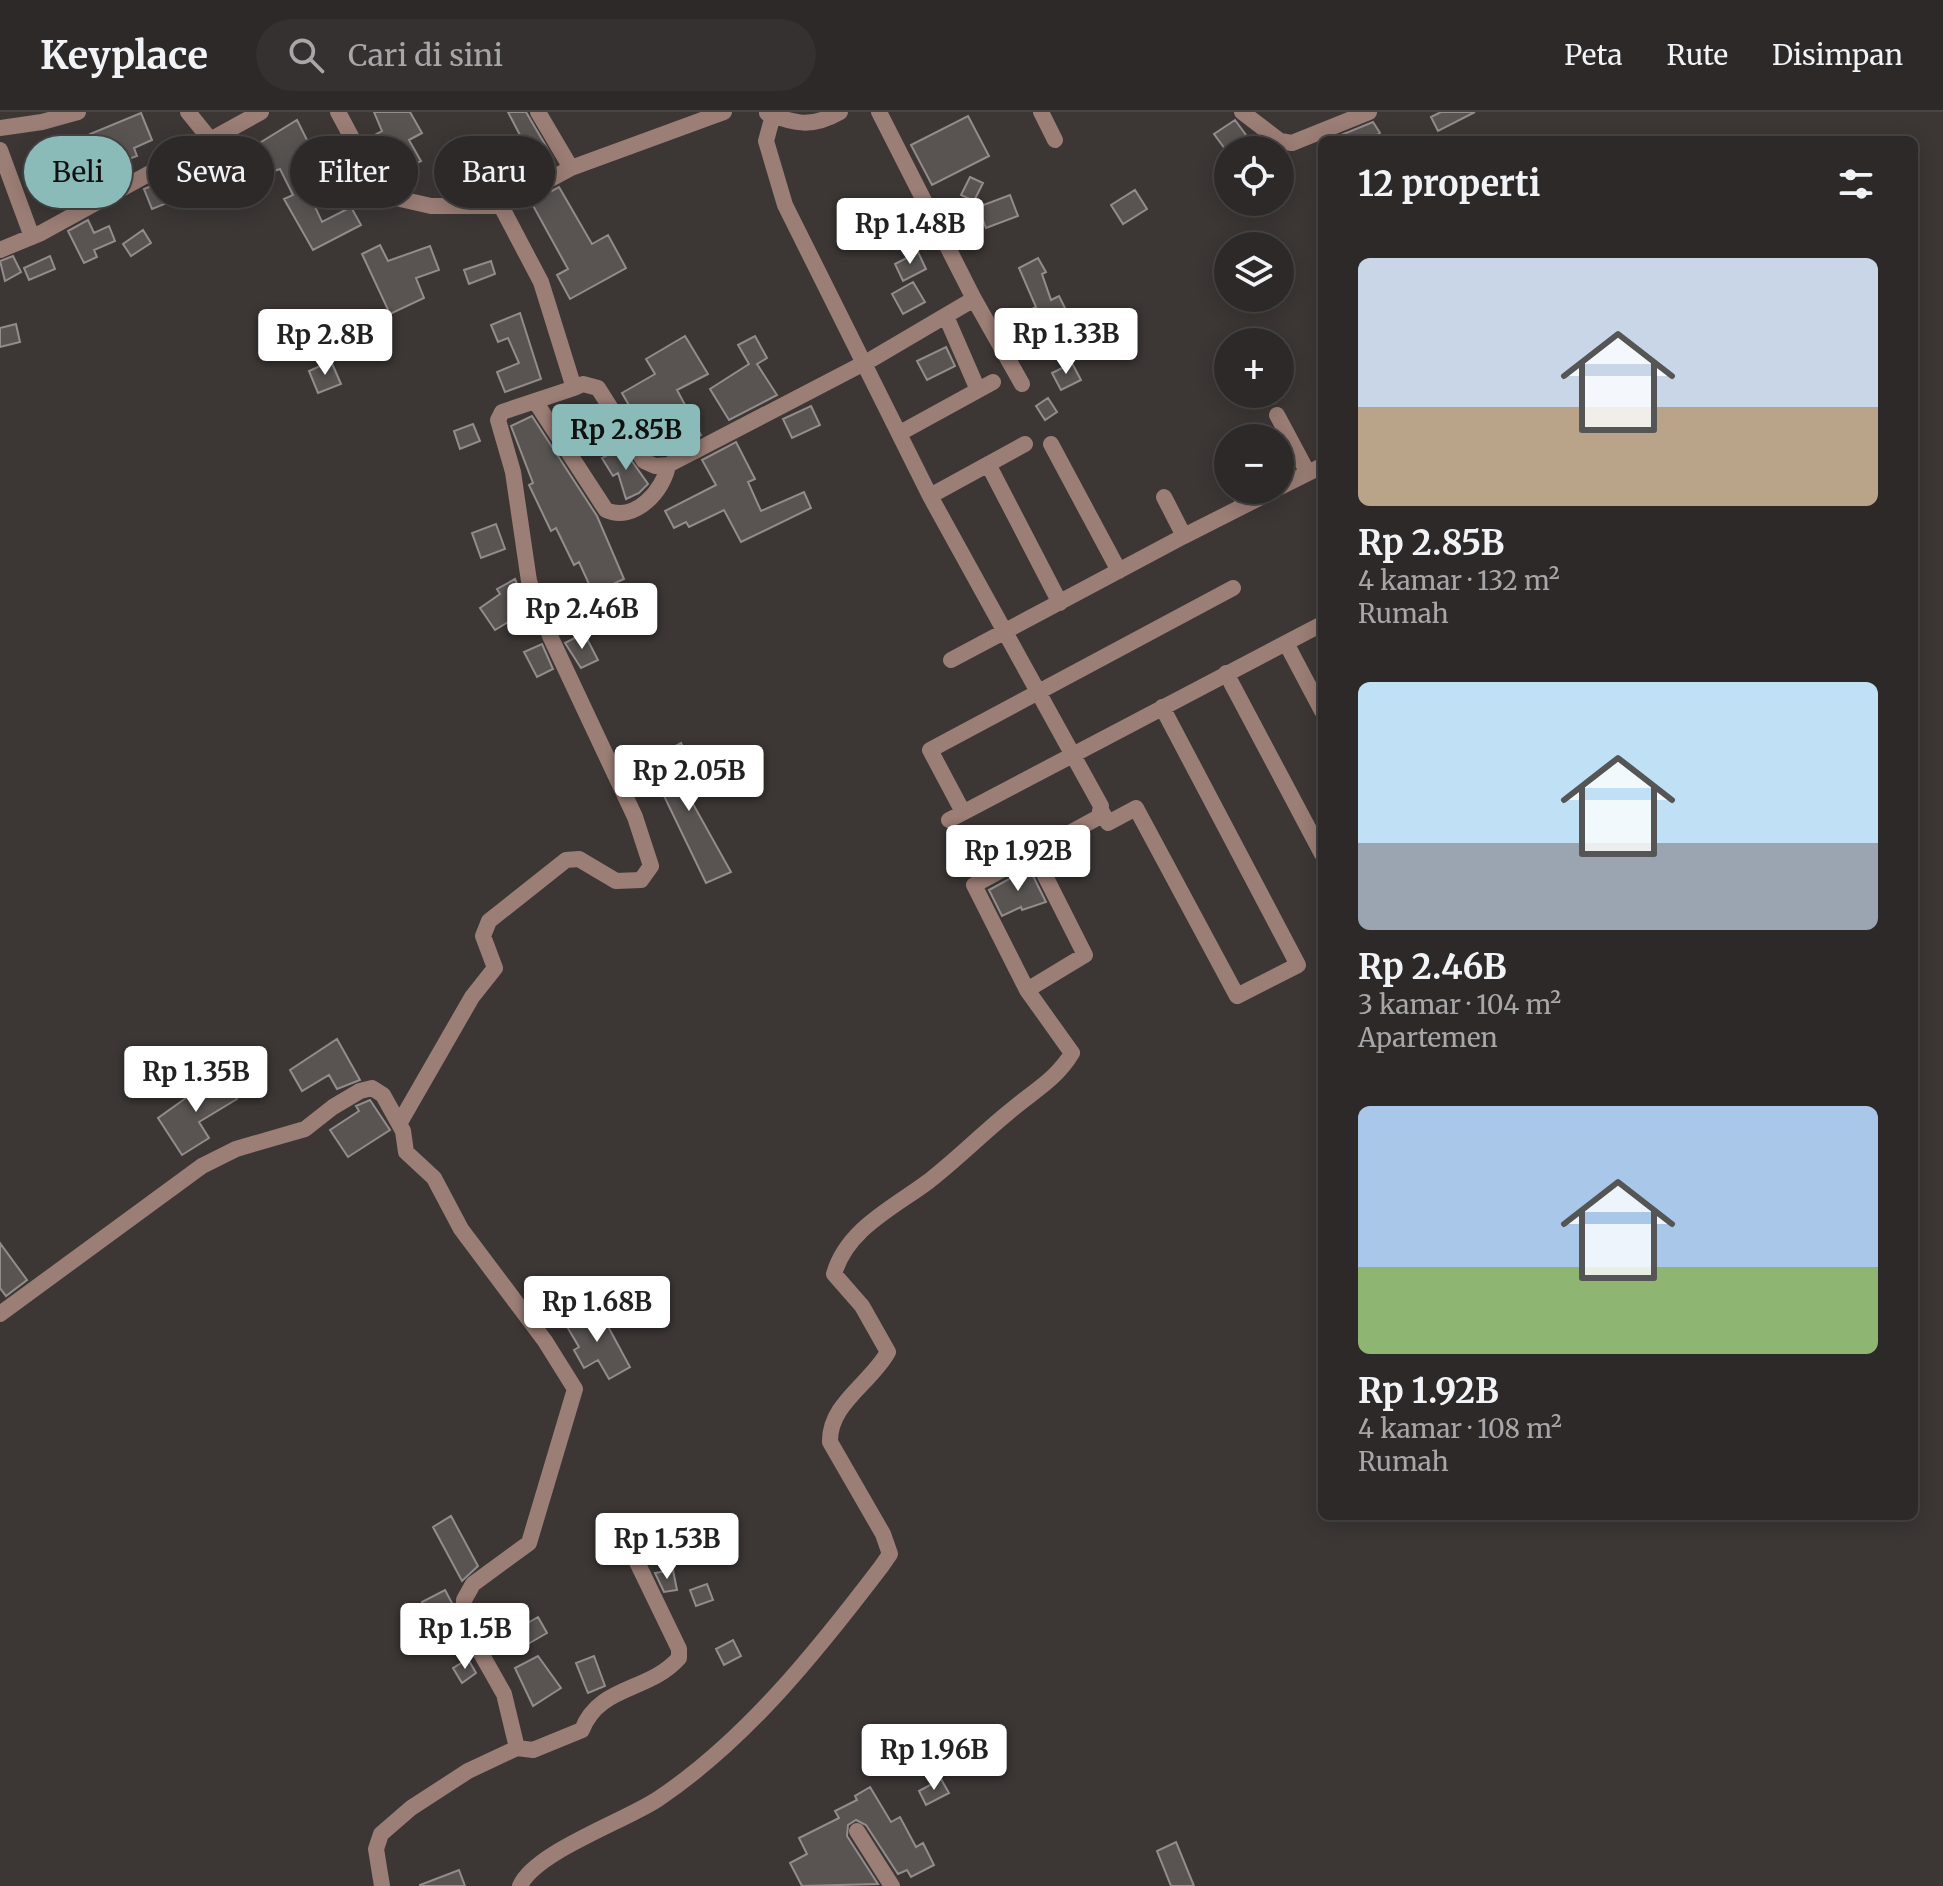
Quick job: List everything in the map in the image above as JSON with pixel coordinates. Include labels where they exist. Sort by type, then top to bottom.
[{"type":"street","points":[[0,128],[42,122],[78,112]]},
{"type":"street","points":[[188,112],[207,136]]},
{"type":"street","points":[[213,136],[261,112]]},
{"type":"street","points":[[338,112],[369,170],[396,198],[415,205],[434,205]]},
{"type":"street","points":[[538,112],[571,168]]},
{"type":"street","points":[[555,177],[724,112]]},
{"type":"street","points":[[840,112],[807,125],[769,114],[766,141],[785,205],[930,496],[1108,823],[1136,808],[1237,996],[1298,965],[1162,707]]},
{"type":"street","points":[[879,112],[974,299],[1022,384]]},
{"type":"street","points":[[1041,112],[1055,140]]},
{"type":"street","points":[[1242,112],[1280,141],[1292,143],[1311,138],[1369,112]]},
{"type":"street","points":[[0,150],[32,237]]},
{"type":"street","points":[[0,250],[32,237],[148,175]]},
{"type":"street","points":[[502,208],[541,282],[574,388]]},
{"type":"street","points":[[399,1124],[472,997],[495,968],[483,936],[489,921],[566,860],[579,859],[616,881],[641,880],[651,866],[635,817],[550,636],[529,581],[513,472],[497,424],[502,412],[583,384],[598,388],[644,461],[655,466],[668,465],[864,363],[974,299]]},
{"type":"street","points":[[900,433],[985,386],[948,321]]},
{"type":"street","points":[[535,401],[606,510],[612,513],[626,511],[650,498],[661,488],[668,465]]},
{"type":"street","points":[[1277,415],[1315,470],[1294,480]]},
{"type":"street","points":[[930,496],[1025,444]]},
{"type":"street","points":[[1051,444],[1119,571]]},
{"type":"street","points":[[988,464],[1060,603]]},
{"type":"street","points":[[1164,497],[1184,536]]},
{"type":"street","points":[[951,660],[1184,536],[1232,504]]},
{"type":"street","points":[[1233,588],[930,750],[956,816],[1318,626]]},
{"type":"street","points":[[1286,643],[1318,703]]},
{"type":"street","points":[[1226,673],[1318,846]]},
{"type":"street","points":[[520,1886],[529,1872],[595,1832],[641,1811],[709,1759],[761,1711],[854,1603],[890,1554],[883,1534],[830,1442],[830,1425],[839,1409],[877,1371],[888,1352],[862,1306],[834,1274],[839,1255],[860,1232],[929,1181],[1064,1067],[1072,1053],[1027,990],[974,890],[979,882],[1099,817],[1102,812]]},
{"type":"street","points":[[1027,990],[1085,955],[1033,852]]},
{"type":"street","points":[[0,1314],[202,1166],[236,1149],[305,1129],[333,1107],[372,1088],[383,1095],[399,1124],[406,1152],[434,1178],[461,1229],[538,1331],[575,1389],[529,1543],[473,1584],[464,1600],[465,1625],[504,1694],[517,1748]]},
{"type":"street","points":[[382,1886],[376,1849],[381,1834],[411,1808],[468,1771],[517,1748],[533,1750],[582,1730],[589,1712],[598,1703],[650,1679],[679,1658],[679,1649],[635,1558],[619,1555]]},
{"type":"street","points":[[857,1831],[892,1886]]},
{"type":"building","points":[[374,112],[410,112],[422,133],[416,136],[373,136],[382,131]]},
{"type":"building","points":[[508,112],[526,112],[540,136],[520,136]]},
{"type":"building","points":[[1441,112],[1475,112],[1438,131],[1431,117]]},
{"type":"building","points":[[141,113],[150,136],[148,142],[134,148],[137,156],[132,158],[132,136],[90,134]]},
{"type":"building","points":[[968,116],[989,156],[932,185],[911,145]]},
{"type":"building","points":[[297,120],[305,136],[290,136],[290,189],[280,169],[274,171],[274,136],[271,136]]},
{"type":"building","points":[[1235,120],[1246,135],[1215,136],[1214,134]]},
{"type":"building","points":[[1373,122],[1380,133],[1375,136],[1339,136]]},
{"type":"building","points":[[970,177],[983,183],[974,201],[961,195]]},
{"type":"building","points":[[559,187],[592,244],[608,235],[626,268],[570,299],[557,275],[568,269],[534,208],[555,208],[555,189]]},
{"type":"building","points":[[1135,190],[1147,209],[1123,224],[1111,205]]},
{"type":"building","points":[[1010,195],[1018,216],[986,228],[978,207]]},
{"type":"building","points":[[290,196],[290,208],[316,208],[322,222],[352,208],[361,225],[313,250],[284,199]]},
{"type":"building","points":[[88,220],[94,233],[109,226],[115,241],[94,250],[97,257],[84,263],[68,231]]},
{"type":"building","points":[[143,230],[151,243],[131,256],[123,244]]},
{"type":"building","points":[[380,245],[388,261],[430,246],[439,270],[416,278],[424,298],[390,314],[362,254]]},
{"type":"building","points":[[918,252],[926,269],[903,281],[895,264]]},
{"type":"building","points":[[13,256],[21,272],[5,281],[0,261]]},
{"type":"building","points":[[50,256],[55,269],[29,280],[24,268]]},
{"type":"building","points":[[1038,258],[1046,272],[1042,274],[1051,300],[1059,296],[1067,312],[1036,328],[1028,311],[1036,307],[1019,268]]},
{"type":"building","points":[[491,261],[495,274],[469,284],[464,270]]},
{"type":"building","points":[[913,282],[925,302],[903,314],[892,294]]},
{"type":"building","points":[[520,313],[541,379],[505,392],[497,372],[519,363],[508,338],[498,342],[491,325]]},
{"type":"building","points":[[16,324],[20,342],[0,347],[0,328]]},
{"type":"building","points":[[685,336],[708,374],[677,390],[701,435],[679,447],[657,407],[637,419],[622,393],[655,374],[646,359]]},
{"type":"building","points":[[755,336],[767,358],[757,364],[777,395],[729,420],[710,389],[749,364],[738,345]]},
{"type":"building","points":[[946,347],[955,366],[927,380],[917,361]]},
{"type":"building","points":[[331,361],[341,384],[318,393],[309,371]]},
{"type":"building","points":[[1072,363],[1081,380],[1061,390],[1052,373]]},
{"type":"building","points":[[1048,398],[1057,412],[1045,420],[1036,406]]},
{"type":"building","points":[[811,406],[820,425],[792,438],[783,419]]},
{"type":"building","points":[[532,416],[597,516],[624,579],[593,593],[579,562],[574,565],[556,528],[551,531],[529,485],[533,483],[511,426]]},
{"type":"building","points":[[473,424],[480,441],[460,449],[454,431]]},
{"type":"building","points":[[736,442],[755,479],[748,482],[761,511],[804,492],[811,508],[741,542],[724,510],[689,527],[686,522],[674,528],[665,511],[716,485],[702,460]]},
{"type":"building","points":[[622,447],[648,484],[626,499],[618,473],[613,476],[602,458]]},
{"type":"building","points":[[496,524],[505,549],[481,558],[472,533]]},
{"type":"building","points":[[515,579],[528,610],[495,630],[480,608],[500,594],[497,589]]},
{"type":"building","points":[[584,633],[598,660],[581,668],[565,643]]},
{"type":"building","points":[[542,644],[553,669],[537,677],[524,652]]},
{"type":"building","points":[[681,743],[694,768],[682,775],[692,794],[688,795],[731,872],[706,883],[652,771],[665,764],[660,754]]},
{"type":"building","points":[[1029,868],[1046,902],[1022,910],[1021,907],[1002,916],[989,890]]},
{"type":"building","points":[[337,1039],[360,1080],[337,1089],[329,1075],[302,1091],[290,1070]]},
{"type":"building","points":[[221,1073],[237,1099],[199,1122],[209,1138],[182,1155],[158,1118]]},
{"type":"building","points":[[370,1100],[390,1130],[348,1157],[330,1130],[359,1111],[356,1106]]},
{"type":"building","points":[[0,1243],[27,1280],[6,1296],[0,1288]]},
{"type":"building","points":[[598,1308],[630,1367],[609,1379],[598,1360],[584,1368],[574,1350],[579,1347],[566,1325]]},
{"type":"building","points":[[451,1516],[478,1566],[462,1581],[433,1527]]},
{"type":"building","points":[[673,1570],[677,1590],[664,1592],[655,1573]]},
{"type":"building","points":[[707,1584],[713,1600],[696,1606],[690,1590]]},
{"type":"building","points":[[445,1590],[453,1605],[458,1635],[442,1643],[422,1602]]},
{"type":"building","points":[[538,1617],[547,1633],[528,1644],[519,1628]]},
{"type":"building","points":[[733,1640],[741,1656],[724,1665],[716,1649]]},
{"type":"building","points":[[538,1656],[561,1688],[533,1706],[515,1668]]},
{"type":"building","points":[[594,1656],[605,1686],[588,1693],[576,1663]]},
{"type":"building","points":[[468,1659],[476,1673],[462,1683],[453,1668]]},
{"type":"building","points":[[941,1779],[949,1793],[926,1805],[919,1791]]},
{"type":"building","points":[[870,1787],[891,1822],[900,1817],[916,1847],[923,1843],[934,1865],[911,1877],[907,1870],[898,1874],[866,1825],[856,1820],[848,1825],[847,1836],[878,1884],[802,1886],[790,1863],[807,1854],[799,1838],[839,1818],[835,1811],[857,1800],[855,1796]]},
{"type":"building","points":[[1176,1842],[1194,1886],[1171,1886],[1157,1851]]},
{"type":"building","points":[[459,1870],[465,1886],[420,1886],[420,1885]]}]
